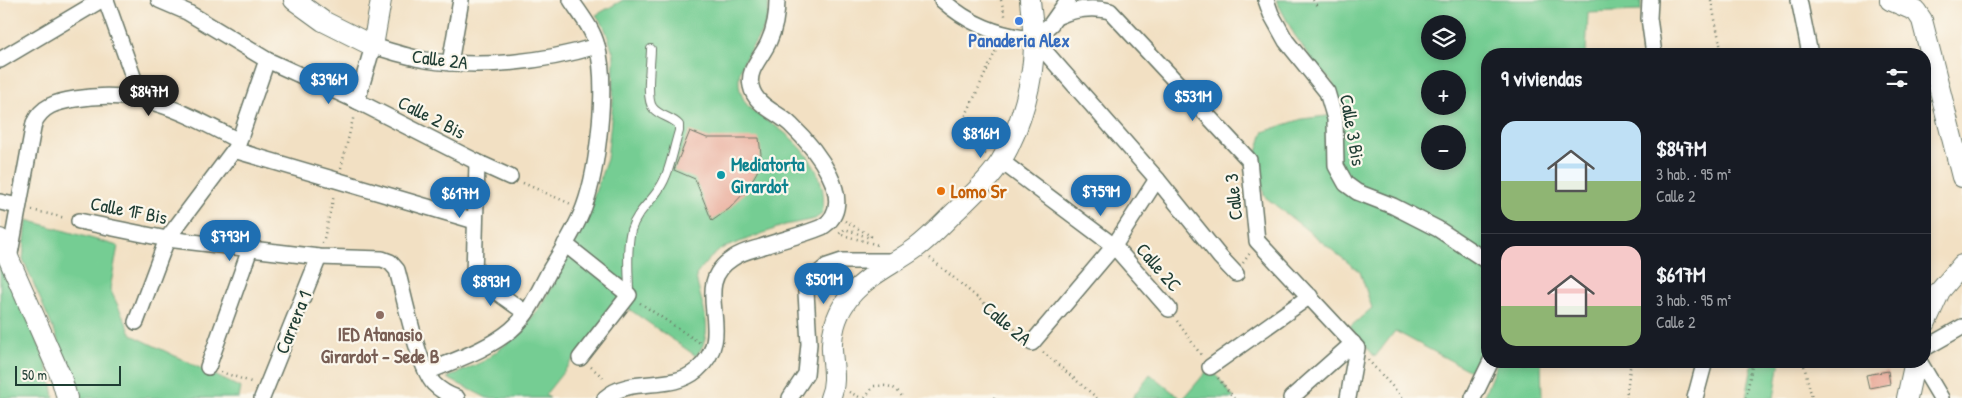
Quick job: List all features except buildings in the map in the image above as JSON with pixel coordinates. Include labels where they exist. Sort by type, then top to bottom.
[{"type":"street","points":[[0,60],[101,0]]},
{"type":"street","points":[[106,0],[141,99]]},
{"type":"street","name":"Calle 2 Bis","points":[[159,0],[182,9],[267,60],[358,101],[510,177]]},
{"type":"street","name":"Calle 2A","points":[[294,0],[323,21],[373,46],[424,60],[478,64],[562,56],[598,46]]},
{"type":"street","points":[[358,101],[373,46],[381,0]]},
{"type":"street","points":[[450,63],[461,0]]},
{"type":"street","points":[[457,398],[435,385],[427,372],[499,339],[526,313],[565,244],[583,209],[589,192],[594,170],[599,126],[601,86],[598,46],[571,0]]},
{"type":"street","points":[[611,394],[634,384],[666,383],[683,379],[698,369],[711,351],[717,330],[712,302],[712,287],[722,267],[740,254],[822,227],[835,215],[836,195],[834,186],[822,161],[789,123],[758,100],[751,87],[750,77],[772,33],[777,0]]},
{"type":"street","points":[[942,0],[970,21],[1004,35],[1034,38],[1157,179],[1236,274]]},
{"type":"street","points":[[790,398],[806,374],[809,344],[806,292],[814,277],[827,266],[842,261],[891,254],[917,247],[978,189],[1001,161],[1017,124],[1028,90],[1034,38],[1030,0]]},
{"type":"street","points":[[1034,38],[1059,16],[1068,0]]},
{"type":"street","name":"Calle 3 Bis","points":[[1266,0],[1271,14],[1286,41],[1327,92],[1335,120],[1336,166],[1346,184],[1357,192],[1393,206],[1438,229],[1481,257]]},
{"type":"street","points":[[1650,0],[1649,18],[1653,48]]},
{"type":"street","points":[[1799,0],[1809,48]]},
{"type":"street","points":[[1901,2],[1916,11],[1925,29],[1930,48]]},
{"type":"street","name":"Calle 3","points":[[1059,16],[1072,11],[1087,9],[1110,12],[1249,160],[1257,241],[1355,346]]},
{"type":"street","points":[[1931,53],[1962,177]]},
{"type":"street","points":[[136,322],[167,239],[236,145],[267,60]]},
{"type":"street","points":[[9,259],[34,124],[42,111],[56,103],[100,96],[120,95],[141,99],[187,114],[236,145],[475,221]]},
{"type":"street","name":"Calle 2C","points":[[1001,161],[1114,246],[1169,309]]},
{"type":"street","points":[[477,162],[474,276],[526,313]]},
{"type":"street","points":[[1032,343],[1114,246],[1157,179]]},
{"type":"street","points":[[0,202],[18,206]]},
{"type":"street","name":"Calle 1F Bis","points":[[79,221],[167,239],[319,257],[382,259],[390,262],[397,270],[416,340],[427,372]]},
{"type":"street","points":[[0,239],[61,377],[67,398]]},
{"type":"street","points":[[565,244],[629,295],[580,358]]},
{"type":"street","points":[[208,367],[250,249]]},
{"type":"street","points":[[830,398],[835,384],[833,336],[839,314],[851,294],[891,254]]},
{"type":"street","name":"Carrera 1","points":[[264,393],[319,257]]},
{"type":"street","points":[[1932,293],[1962,265]]},
{"type":"street","points":[[1210,367],[1310,296]]},
{"type":"street","points":[[1931,345],[1962,327]]},
{"type":"street","points":[[1291,398],[1355,346]]},
{"type":"street","points":[[1348,398],[1355,346]]},
{"type":"street","points":[[1473,398],[1488,368]]},
{"type":"street","points":[[1695,398],[1702,368]]},
{"type":"street","points":[[1907,398],[1915,368]]},
{"type":"street","points":[[1922,368],[1941,398]]},
{"type":"lane","points":[[629,295],[629,244],[631,230],[636,217],[659,189],[665,178],[679,131],[679,125],[675,120],[652,108],[649,100],[651,49]]},
{"type":"path","points":[[1313,0],[1318,8]]},
{"type":"path","points":[[1711,0],[1721,48]]},
{"type":"path","points":[[1001,161],[955,139],[1004,35]]},
{"type":"path","points":[[510,177],[583,209]]},
{"type":"path","name":"Calle 1F Bis","points":[[18,206],[79,221]]},
{"type":"path","points":[[835,215],[871,236],[870,238],[845,229],[839,234],[891,254]]},
{"type":"path","points":[[1236,274],[1257,241]]},
{"type":"path","name":"Calle 2A","points":[[917,247],[1097,398]]},
{"type":"path","points":[[629,295],[711,351]]},
{"type":"path","name":"Calle 2C","points":[[1169,309],[1234,398]]},
{"type":"path","points":[[1355,346],[1403,398]]},
{"type":"path","points":[[580,358],[611,394]]},
{"type":"path","points":[[208,367],[264,393]]},
{"type":"path","points":[[1626,398],[1630,368]]},
{"type":"path","points":[[1746,398],[1752,368]]},
{"type":"path","points":[[1805,368],[1812,398]]},
{"type":"path","points":[[865,398],[874,386],[887,385],[898,391],[903,398]]},
{"type":"green space","points":[[623,0],[768,0],[769,10],[767,19],[742,65],[739,85],[742,96],[749,107],[791,138],[808,156],[823,190],[822,214],[815,219],[785,225],[721,249],[708,260],[696,275],[706,317],[706,334],[701,349],[696,356],[619,302],[545,395],[550,398],[487,398],[447,378],[484,361],[514,338],[538,310],[558,276],[583,226],[607,159],[613,101],[614,55],[604,26],[596,15]]},
{"type":"green space","points":[[1276,0],[1641,0],[1641,11],[1588,13],[1586,48],[1481,48],[1481,357],[1474,373],[1395,331],[1375,357],[1350,327],[1372,308],[1360,272],[1264,196],[1257,152],[1263,132],[1302,119],[1343,114],[1332,81],[1316,66],[1294,34]]},
{"type":"green space","points":[[27,220],[118,246],[110,289],[132,335],[241,388],[239,398],[83,398],[23,259]]},
{"type":"green space","points":[[0,263],[40,347],[51,381],[54,398],[0,398]]},
{"type":"green space","points":[[1210,367],[1234,398],[1184,398]]},
{"type":"green space","points":[[1495,368],[1541,368],[1542,398],[1483,398]]},
{"type":"green space","points":[[1752,368],[1779,368],[1774,398],[1746,398]]},
{"type":"green space","points":[[1150,374],[1180,398],[1132,398]]},
{"type":"place","name":"Panaderia Alex","points":[[1019,21]]},
{"type":"place","name":"Mediatorta Girardot","points":[[721,175]]},
{"type":"place","name":"Lomo Sr","points":[[941,191]]},
{"type":"place","name":"IED Atanasio Girardot - Sede B","points":[[380,315]]}]
